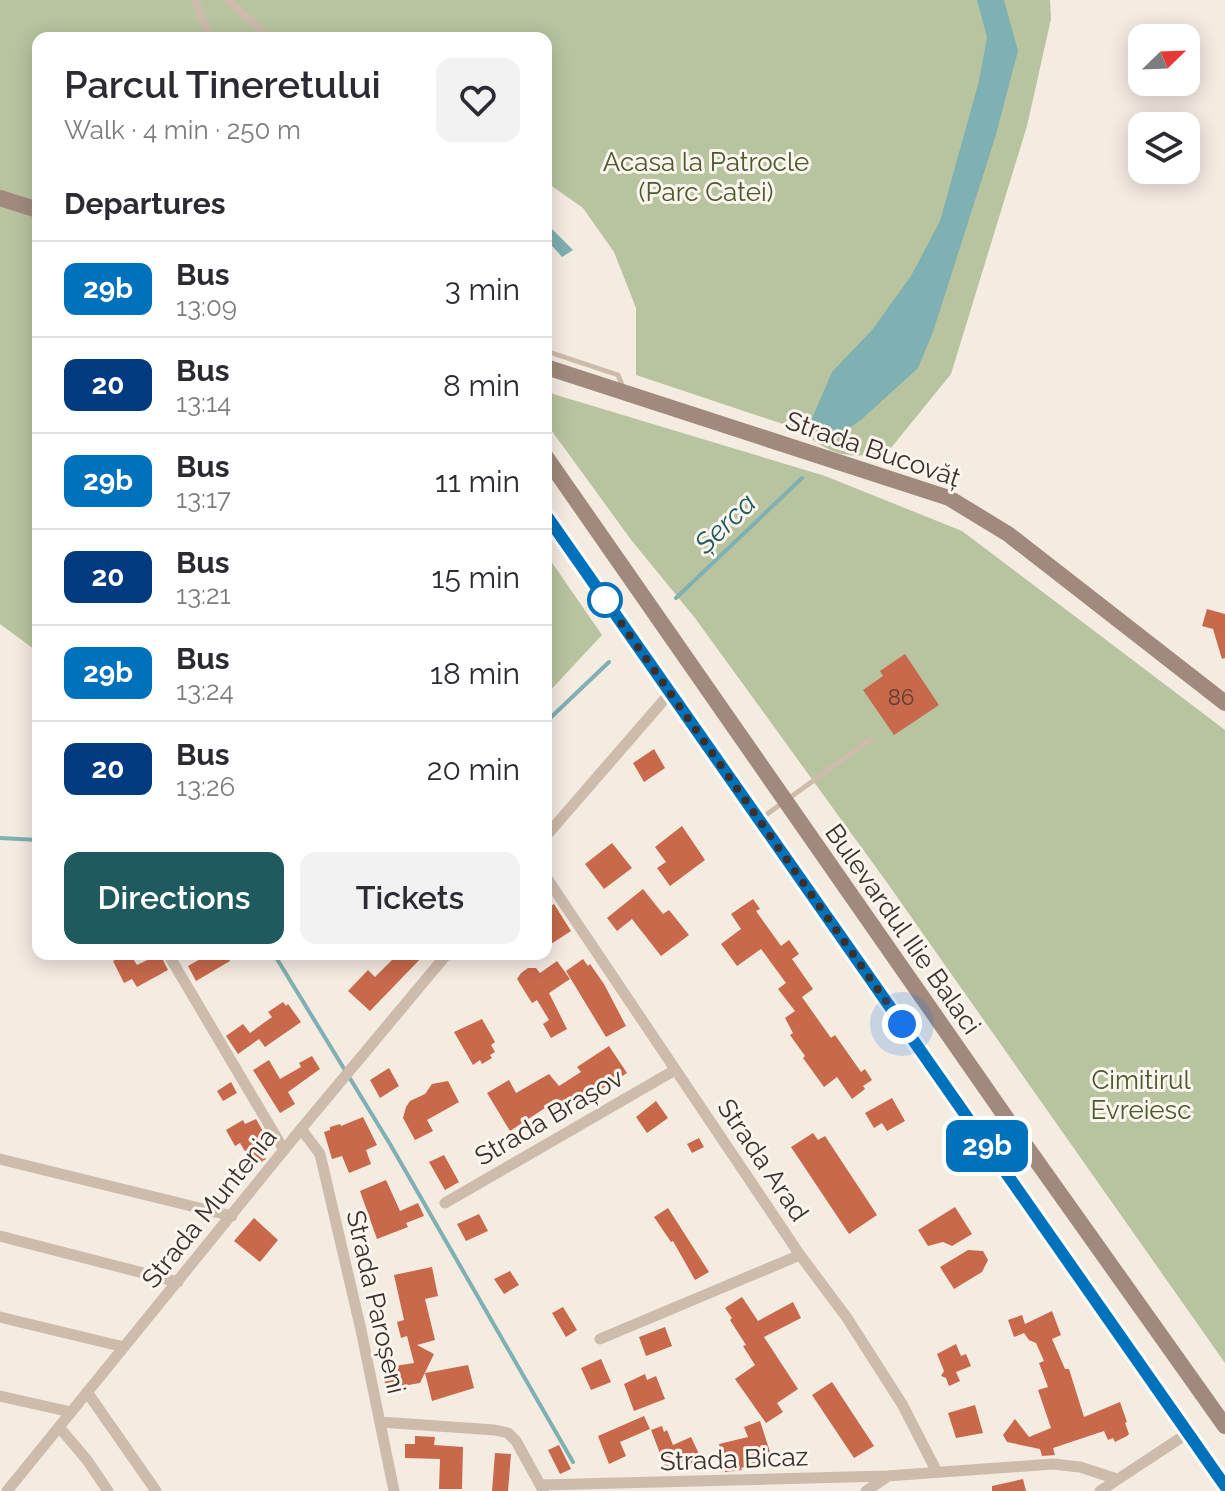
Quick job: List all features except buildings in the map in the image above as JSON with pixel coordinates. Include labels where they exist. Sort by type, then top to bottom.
[{"type":"main road","points":[[0,198],[32,208]]},
{"type":"main road","name":"Strada Bucovăț","points":[[552,369],[949,498],[1008,534],[1225,703]]},
{"type":"main road","name":"Bulevardul Ilie Balaci","points":[[552,466],[1225,1426]]},
{"type":"main road","points":[[552,524],[1225,1486]]},
{"type":"street","points":[[195,0],[208,32]]},
{"type":"street","points":[[228,0],[261,32]]},
{"type":"street","points":[[552,829],[670,693]]},
{"type":"street","name":"Strada Arad","points":[[552,886],[800,1255],[847,1318],[902,1404],[937,1472]]},
{"type":"street","points":[[172,960],[284,1150]]},
{"type":"street","name":"Strada Muntenia","points":[[7,1491],[442,960]]},
{"type":"street","name":"Strada Brașov","points":[[445,1203],[675,1070]]},
{"type":"street","name":"Strada Paroșeni","points":[[301,1129],[320,1154],[394,1491]]},
{"type":"street","points":[[0,1159],[232,1216]]},
{"type":"street","points":[[0,1236],[178,1282]]},
{"type":"street","points":[[600,1339],[800,1255]]},
{"type":"street","points":[[0,1317],[124,1347]]},
{"type":"street","points":[[87,1392],[156,1491]]},
{"type":"street","points":[[0,1396],[71,1412]]},
{"type":"street","name":"Strada Bicaz","points":[[380,1422],[508,1433],[516,1441],[542,1488],[698,1487],[1053,1464],[1080,1467],[1117,1479]]},
{"type":"street","points":[[59,1427],[108,1491]]},
{"type":"street","points":[[1100,1491],[1188,1433]]},
{"type":"street","points":[[866,1491],[887,1476]]},
{"type":"lane","points":[[552,353],[618,375],[625,391]]},
{"type":"lane","points":[[759,820],[871,739]]},
{"type":"green space","name":"Acasa la Patrocle (Parc Catei)","points":[[0,0],[1050,0],[1051,19],[1027,126],[951,374],[886,454],[860,455],[840,454],[822,446],[801,430],[636,375],[636,308],[614,252],[583,208],[552,186],[552,32],[32,32],[32,648],[0,624]]},
{"type":"green space","name":"Cimitirul Evreiesc","points":[[552,392],[825,476],[962,531],[1225,730],[1225,1363],[888,884],[695,618],[632,541],[552,431]]},
{"type":"green space","points":[[552,563],[602,635],[552,689]]},
{"type":"water","points":[[977,0],[1004,0],[1018,51],[995,138],[933,332],[918,368],[862,419],[836,437],[821,435],[810,423],[832,372],[872,330],[911,276],[940,221],[979,81],[987,37]]},
{"type":"water","points":[[552,229],[573,250],[562,257],[552,246]]},
{"type":"waterway","name":"Șerca","points":[[676,598],[802,478]]},
{"type":"waterway","name":"Șerca","points":[[552,716],[609,662]]},
{"type":"waterway","name":"Șerca","points":[[0,838],[32,840]]},
{"type":"waterway","points":[[278,960],[390,1144],[573,1462]]},
{"type":"bus line","name":"29b","points":[[552,524],[1225,1486]]},
{"type":"route","points":[[605,600],[902,1024]]}]
